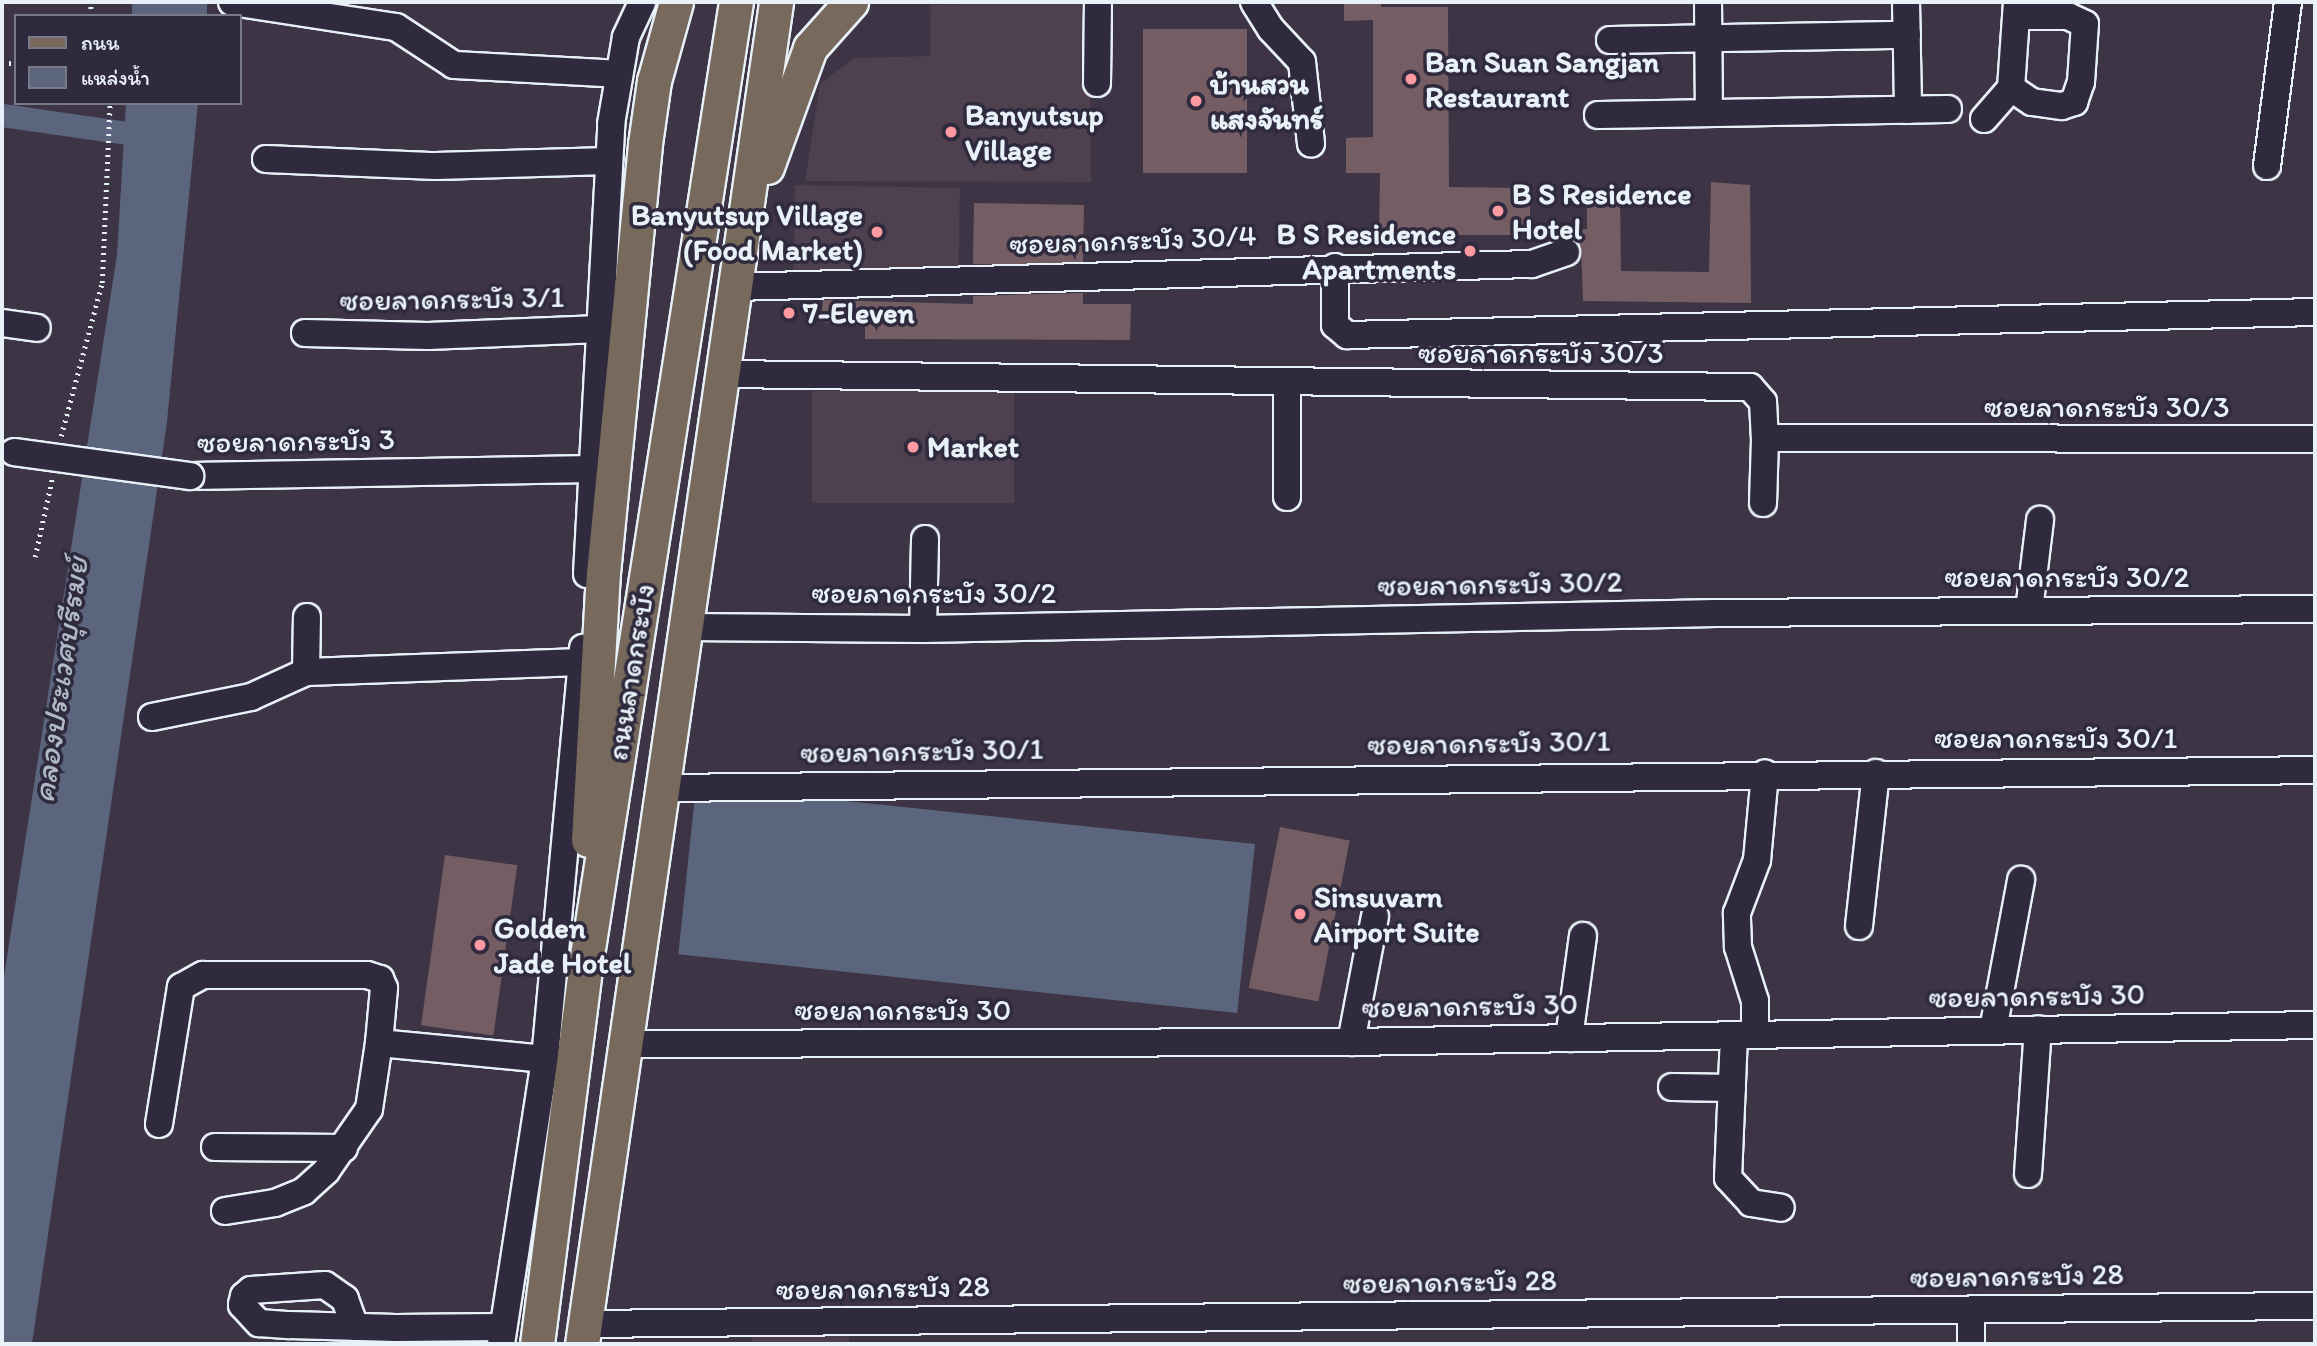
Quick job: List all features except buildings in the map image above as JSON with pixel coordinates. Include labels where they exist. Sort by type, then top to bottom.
[{"type":"main road","points":[[585,968],[589,750],[603,573],[645,144],[654,81],[676,2]]},
{"type":"main road","name":"ถนนลาดกระบัง","points":[[537,1344],[585,968],[736,2]]},
{"type":"main road","name":"ถนนลาดกระบัง","points":[[584,1334],[776,2]]},
{"type":"main road","points":[[744,231],[810,48],[851,2]]},
{"type":"street","points":[[232,2],[396,27],[454,65],[618,74]]},
{"type":"street","points":[[355,1326],[501,1336],[544,1059],[582,662],[608,161],[618,74],[626,37],[642,2]]},
{"type":"street","points":[[1097,83],[1098,2]]},
{"type":"street","points":[[1254,2],[1271,29],[1302,62],[1311,144]]},
{"type":"street","points":[[1707,2],[1709,113]]},
{"type":"street","points":[[1906,2],[1908,110]]},
{"type":"street","points":[[2267,166],[2288,2]]},
{"type":"street","points":[[1984,119],[2011,88],[2017,9],[2068,16],[2085,24],[2081,82],[2074,102],[2062,106],[2032,102],[2011,88]]},
{"type":"street","points":[[1610,40],[1907,34]]},
{"type":"street","points":[[1598,115],[1948,109]]},
{"type":"street","points":[[266,159],[436,166],[608,161]]},
{"type":"street","name":"ซอยลาดกระบัง 30/4","points":[[736,287],[1335,267],[1532,264],[1566,252]]},
{"type":"street","points":[[1335,267],[1335,325],[1347,335],[2315,312]]},
{"type":"street","points":[[2,323],[37,328]]},
{"type":"street","name":"ซอยลาดกระบัง 3/1","points":[[305,333],[428,336],[600,329]]},
{"type":"street","name":"ซอยลาดกระบัง 30/3","points":[[724,374],[1287,384],[1750,387],[1763,402],[1765,438],[2315,439]]},
{"type":"street","points":[[1287,384],[1287,497]]},
{"type":"street","points":[[1763,503],[1765,438]]},
{"type":"street","name":"ซอยลาดกระบัง 3","points":[[8,451],[190,476],[594,469]]},
{"type":"street","points":[[2029,610],[2040,520]]},
{"type":"street","points":[[923,629],[925,539]]},
{"type":"street","name":"ซอยลาดกระบัง 30/2","points":[[686,626],[923,629],[2029,610],[2315,609]]},
{"type":"street","points":[[306,672],[307,617]]},
{"type":"street","points":[[152,717],[251,697],[306,672],[582,662]]},
{"type":"street","name":"ซอยลาดกระบัง 30/1","points":[[664,788],[1765,773],[2315,770]]},
{"type":"street","points":[[1765,773],[1757,860],[1737,913],[1738,947],[1755,1000],[1732,1088],[1728,1178],[1751,1203],[1781,1208]]},
{"type":"street","points":[[1859,926],[1877,773]]},
{"type":"street","points":[[1993,1030],[2021,880]]},
{"type":"street","points":[[1350,1042],[1375,916]]},
{"type":"street","points":[[1569,1038],[1583,936]]},
{"type":"street","points":[[159,1124],[180,987],[188,979],[203,975],[367,975],[380,979],[384,988],[380,1044],[369,1109],[344,1148],[304,1191],[275,1203],[225,1212]]},
{"type":"street","name":"ซอยลาดกระบัง 30","points":[[625,1044],[1350,1042],[2315,1025]]},
{"type":"street","points":[[2028,1174],[2038,1029]]},
{"type":"street","points":[[380,1044],[544,1059]]},
{"type":"street","points":[[1672,1087],[1732,1088]]},
{"type":"street","points":[[215,1147],[344,1148]]},
{"type":"street","name":"ซอยลาดกระบัง 28","points":[[584,1334],[2315,1306]]},
{"type":"street","points":[[1971,1310],[1971,1344]]},
{"type":"path","points":[[61,439],[102,283],[109,217],[110,105]]},
{"type":"path","points":[[35,557],[54,474]]},
{"type":"shaded area","name":"Banyutsup Village","points":[[1090,2],[1091,182],[805,181],[820,84],[854,58],[930,56],[931,5]]},
{"type":"shaded area","name":"Banyutsup Village (Food Market)","points":[[795,185],[960,188],[958,279],[793,276]]},
{"type":"shaded area","name":"Market","points":[[812,391],[1014,391],[1014,503],[812,503]]},
{"type":"shaded area","points":[[849,1333],[849,1344],[752,1344],[752,1335]]},
{"type":"water","points":[[132,2],[207,2],[207,14],[132,14]]},
{"type":"water","name":"คลองประเวศบุรีรมย์","points":[[126,105],[198,105],[167,422],[32,1344],[2,1344],[2,989],[117,255]]},
{"type":"water","points":[[696,785],[1255,844],[1237,1013],[678,954]]},
{"type":"waterway","points":[[2,115],[155,137]]},
{"type":"place","name":"Ban Suan Sangjan Restaurant","points":[[1411,79]]},
{"type":"place","name":"บ้านสวน แสงจันทร์","points":[[1196,101]]},
{"type":"place","name":"Banyutsup Village","points":[[951,132]]},
{"type":"place","name":"B S Residence Hotel","points":[[1498,211]]},
{"type":"place","name":"Banyutsup Village (Food Market)","points":[[877,232]]},
{"type":"place","name":"B S Residence Apartments","points":[[1470,251]]},
{"type":"place","name":"7-Eleven","points":[[789,313]]},
{"type":"place","name":"Market","points":[[913,447]]},
{"type":"place","name":"Sinsuvarn Airport Suite","points":[[1300,914]]},
{"type":"place","name":"Golden Jade Hotel","points":[[480,945]]}]
